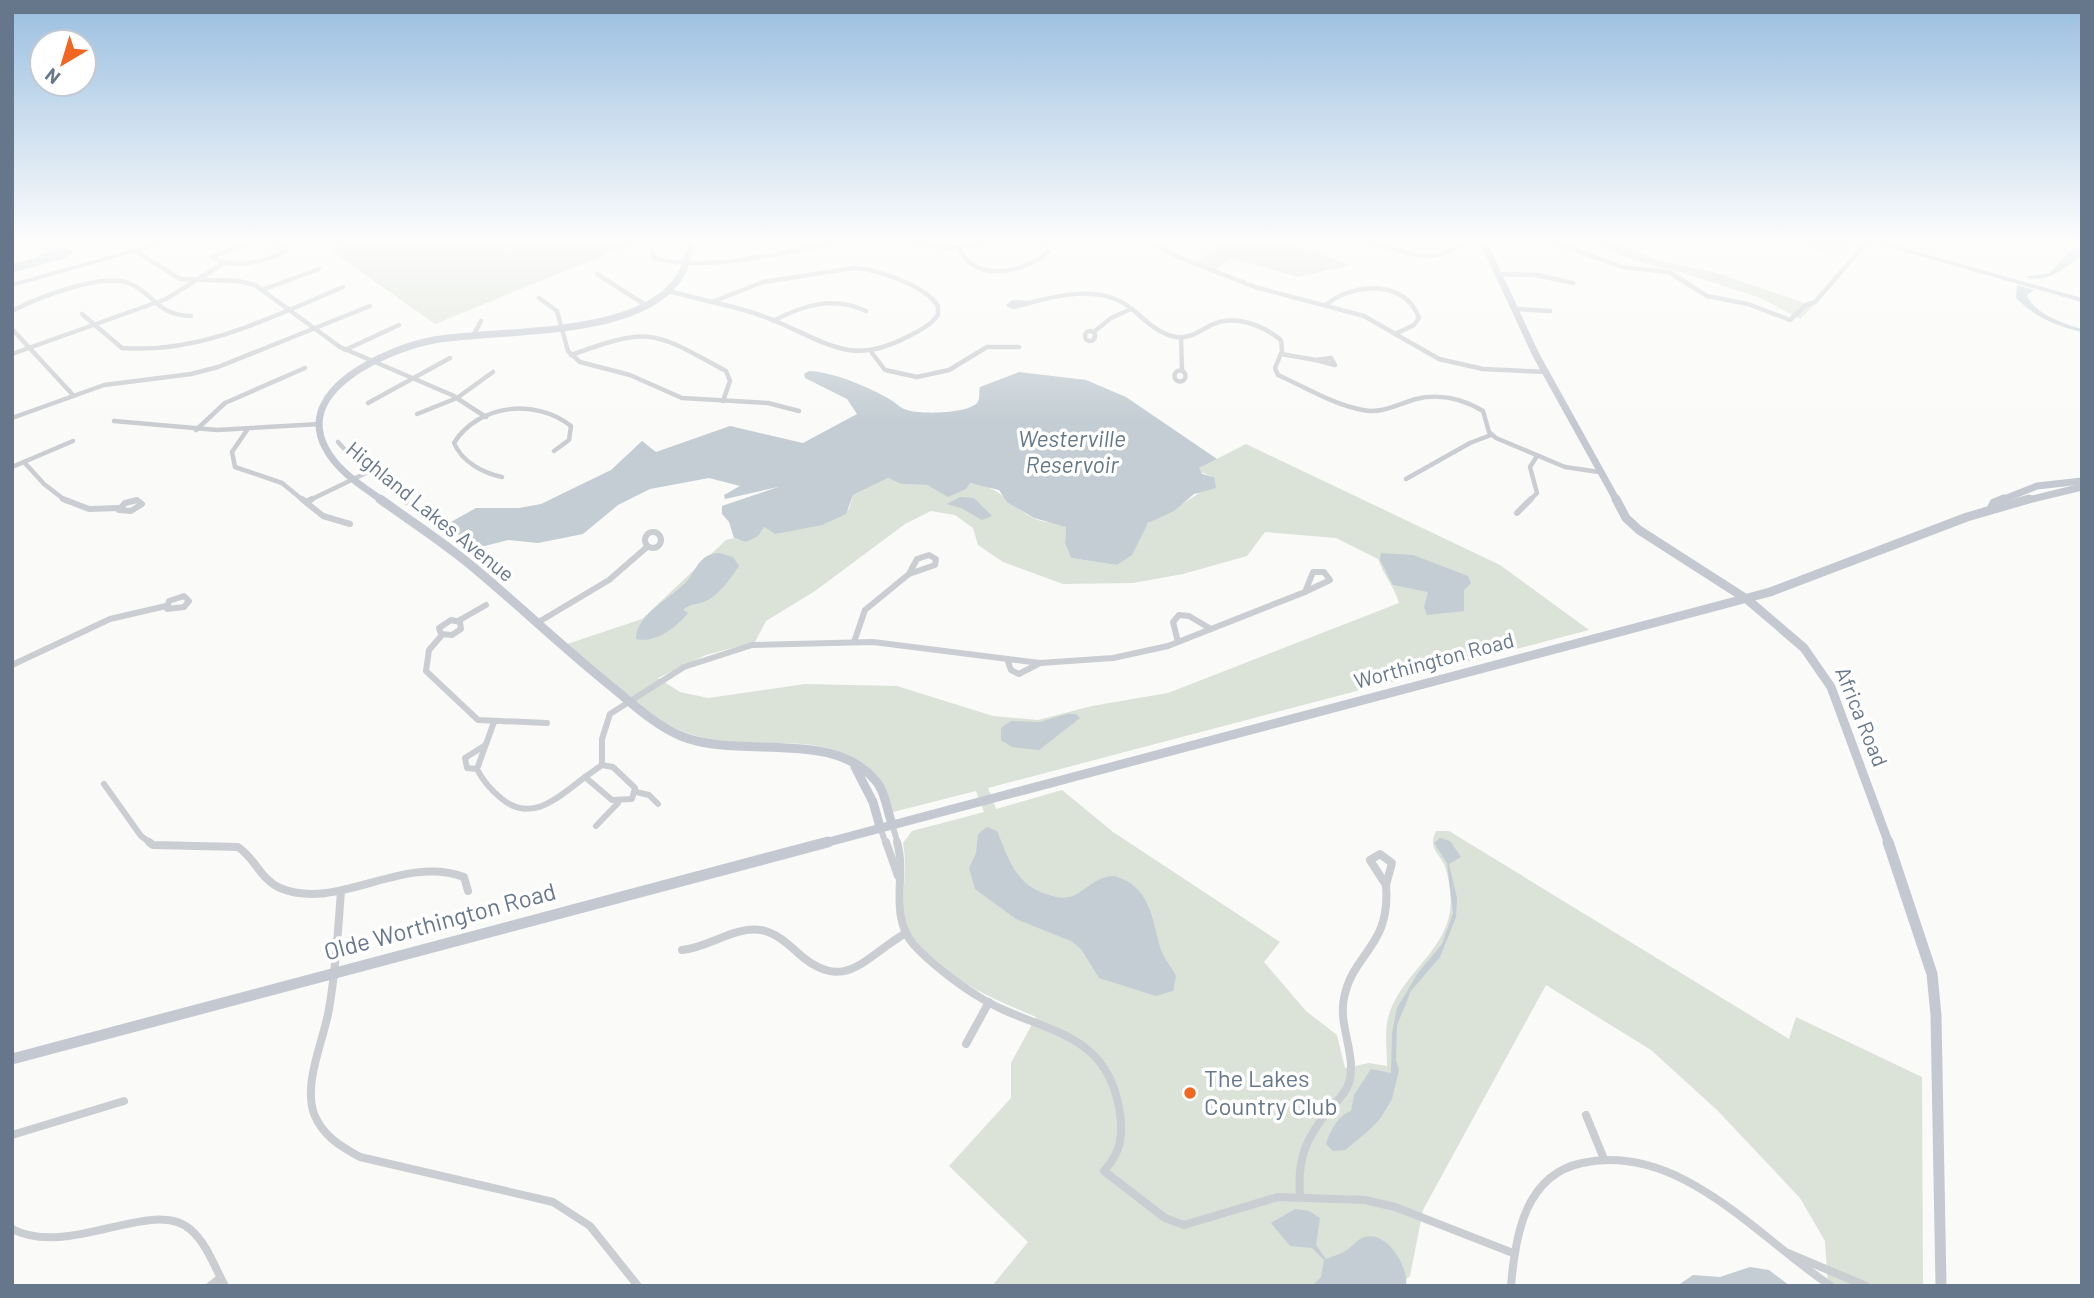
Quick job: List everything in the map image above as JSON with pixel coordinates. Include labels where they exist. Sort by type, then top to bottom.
[{"type":"street","points":[[12,311],[32,302]]},
{"type":"street","points":[[12,354],[157,302]]},
{"type":"street","points":[[278,302],[345,350],[457,398],[486,417]]},
{"type":"street","points":[[82,314],[118,347],[147,349],[205,341],[307,302]]},
{"type":"street","points":[[543,302],[557,312],[571,355],[587,364],[631,375],[673,396],[768,403],[799,411]]},
{"type":"street","points":[[640,302],[644,304]]},
{"type":"street","points":[[114,421],[195,430],[247,430],[320,424],[323,408],[334,390],[373,361],[428,341],[562,329],[648,302]]},
{"type":"street","points":[[711,302],[773,321],[836,351],[872,353],[894,347],[930,325],[939,314],[936,302]]},
{"type":"street","points":[[773,321],[801,307],[823,302],[846,303],[866,311]]},
{"type":"street","points":[[1029,303],[1035,302]]},
{"type":"street","points":[[1120,302],[1161,332],[1181,337],[1221,321],[1238,321],[1279,338],[1283,344],[1275,368],[1278,375],[1341,404],[1379,411],[1423,397],[1459,399],[1483,411],[1492,435],[1570,469],[1599,472]]},
{"type":"street","points":[[1317,302],[1364,316],[1421,351],[1447,361],[1483,369],[1546,370]]},
{"type":"street","points":[[1395,334],[1414,325],[1419,318],[1414,305],[1409,302]]},
{"type":"street","name":"Africa Road","points":[[1513,302],[1599,472],[1628,521],[1745,599],[1797,642],[1826,677],[1906,889],[1926,952],[1936,1015],[1941,1286]]},
{"type":"street","points":[[1736,302],[1786,319],[1794,319],[1814,302]]},
{"type":"street","points":[[154,303],[168,314],[191,316]]},
{"type":"street","points":[[12,418],[73,395],[116,383],[210,369],[370,306]]},
{"type":"street","points":[[1095,331],[1108,319],[1131,309]]},
{"type":"street","points":[[1517,309],[1549,311]]},
{"type":"street","points":[[473,336],[481,321]]},
{"type":"street","points":[[345,350],[399,325]]},
{"type":"street","points":[[12,329],[73,395]]},
{"type":"street","points":[[571,355],[627,336],[663,337],[726,371],[730,381],[723,401]]},
{"type":"street","points":[[1181,337],[1182,370]]},
{"type":"street","points":[[872,353],[876,362],[885,370],[917,377],[946,371],[988,347],[1019,347]]},
{"type":"street","points":[[1281,354],[1316,360]]},
{"type":"street","points":[[368,403],[411,377],[450,358]]},
{"type":"street","points":[[195,430],[225,403],[305,368]]},
{"type":"street","points":[[417,414],[457,398],[493,372]]},
{"type":"street","points":[[502,477],[486,473],[454,447],[459,433],[506,409],[525,407],[563,419],[571,426],[571,436],[554,451]]},
{"type":"street","name":"Highland Lakes Avenue","points":[[320,424],[326,450],[355,478],[433,534],[535,624],[656,723],[693,740],[743,748],[818,750],[854,766],[876,782],[901,855],[898,876],[900,918],[906,933]]},
{"type":"street","points":[[247,430],[232,451],[233,465],[244,472],[282,483],[323,516],[350,524]]},
{"type":"street","points":[[1406,480],[1470,443],[1492,435]]},
{"type":"street","points":[[12,467],[73,441]]},
{"type":"street","points":[[338,442],[368,472],[406,502]]},
{"type":"street","points":[[1517,513],[1537,493],[1530,467],[1537,456]]},
{"type":"street","points":[[24,462],[59,499],[96,509],[119,508]]},
{"type":"street","points":[[306,502],[368,472]]},
{"type":"street","name":"Worthington Road","points":[[1991,509],[1994,503],[2037,486],[2082,481]]},
{"type":"street","name":"Worthington Road","points":[[880,827],[1785,588],[1991,509],[2003,509],[2038,494],[2082,487]]},
{"type":"street","points":[[535,624],[609,580],[647,547]]},
{"type":"street","points":[[854,642],[860,617],[870,603],[909,574],[932,567],[936,559],[929,555],[920,556],[909,574]]},
{"type":"street","points":[[602,765],[600,755],[605,724],[610,715],[684,667],[739,648],[764,644],[854,642],[915,646],[1040,663],[1137,655],[1178,642],[1329,583],[1329,575],[1320,571],[1312,573],[1305,592]]},
{"type":"street","points":[[442,635],[439,631],[441,625],[451,620],[458,621],[486,605]]},
{"type":"street","points":[[12,665],[96,625],[166,606]]},
{"type":"street","points":[[1178,642],[1173,622],[1179,615],[1189,616],[1211,629]]},
{"type":"street","points":[[458,621],[462,626],[458,631],[442,635],[429,650],[425,667],[427,674],[475,719],[547,723]]},
{"type":"street","points":[[1007,659],[1011,670],[1019,674],[1029,672],[1040,663]]},
{"type":"street","points":[[494,722],[477,769],[483,780],[507,805],[523,811],[547,804],[602,765],[613,767],[636,792],[649,795],[658,804]]},
{"type":"street","points":[[477,769],[467,768],[465,758],[473,750],[484,746]]},
{"type":"street","points":[[854,766],[873,802],[898,876]]},
{"type":"street","points":[[585,777],[618,803]]},
{"type":"street","points":[[104,783],[141,836],[153,845],[238,847],[248,855],[260,875],[282,889],[309,893],[341,891],[439,868],[464,877],[468,891]]},
{"type":"street","points":[[596,826],[618,803],[632,799],[636,792]]},
{"type":"street","name":"Olde Worthington Road","points":[[12,1059],[880,827]]},
{"type":"street","points":[[1300,1196],[1298,1159],[1302,1144],[1343,1095],[1349,1083],[1350,1067],[1342,1017],[1343,1003],[1351,977],[1382,930],[1386,884]]},
{"type":"street","points":[[341,891],[327,1022],[315,1059],[311,1089],[315,1114],[332,1140],[360,1157],[556,1204],[590,1226],[638,1286]]},
{"type":"street","points":[[682,950],[703,948],[739,932],[763,931],[785,941],[815,967],[840,973],[858,967],[884,945],[906,933],[919,950],[954,980],[989,1002],[1064,1033],[1096,1055],[1115,1086],[1123,1124],[1121,1146],[1104,1171],[1165,1218],[1193,1225],[1267,1200],[1300,1196],[1376,1201],[1513,1253]]},
{"type":"street","points":[[966,1044],[989,1002]]},
{"type":"street","points":[[12,1135],[124,1101]]},
{"type":"street","points":[[1586,1115],[1604,1158]]},
{"type":"street","points":[[1511,1286],[1513,1253],[1524,1212],[1543,1182],[1579,1162],[1604,1158],[1647,1163],[1688,1181],[1831,1286]]},
{"type":"street","points":[[12,1229],[23,1237],[45,1240],[150,1221],[178,1221],[193,1231],[223,1282],[210,1286]]},
{"type":"street","points":[[1783,1251],[1866,1286]]},
{"type":"shaded area","points":[[403,302],[490,302],[435,324]]},
{"type":"shaded area","points":[[1768,302],[1800,302],[1813,306],[1800,319]]},
{"type":"shaded area","points":[[1246,444],[1500,565],[1589,630],[988,788],[996,809],[1062,790],[1113,832],[1280,942],[1264,962],[1306,1011],[1337,1035],[1345,1068],[1369,1063],[1387,1066],[1386,1028],[1391,1008],[1438,941],[1450,912],[1447,874],[1434,849],[1433,841],[1436,831],[1449,831],[1789,1039],[1796,1017],[1922,1077],[1923,1286],[1828,1286],[1825,1241],[1800,1198],[1717,1110],[1651,1050],[1546,985],[1423,1210],[1410,1276],[1399,1286],[992,1286],[1028,1242],[949,1166],[1011,1098],[1011,1063],[1036,1017],[979,991],[940,966],[924,952],[912,936],[904,909],[903,843],[912,831],[984,812],[976,791],[893,812],[875,779],[854,759],[829,748],[803,744],[713,740],[682,731],[637,704],[567,644],[642,619],[726,540],[738,540],[764,527],[775,534],[849,509],[853,495],[888,478],[901,484],[927,485],[938,491],[965,487],[970,483],[989,488],[1033,518],[1066,527],[1065,543],[1071,558],[1117,565],[1129,554],[1144,527],[1194,497],[1209,484],[1214,477],[1200,472],[1199,468]],"holes":[[[931,511],[955,515],[973,528],[978,545],[1003,562],[1063,584],[1133,583],[1183,574],[1247,556],[1265,532],[1336,538],[1378,559],[1399,603],[1168,693],[1092,706],[1038,720],[993,716],[897,686],[805,684],[708,698],[680,692],[658,678],[706,655],[755,642],[766,621],[815,591],[905,524]]]},
{"type":"water","points":[[2020,302],[2031,302],[2043,313],[2082,329],[2082,332],[2055,324]]},
{"type":"water","name":"Westerville Reservoir","points":[[809,371],[851,381],[882,395],[904,409],[930,413],[972,407],[978,401],[980,387],[1019,372],[1086,380],[1126,397],[1217,459],[1199,468],[1202,474],[1214,477],[1216,488],[1194,494],[1174,511],[1148,523],[1132,555],[1117,565],[1071,558],[1065,543],[1066,527],[1034,518],[1007,502],[999,490],[970,483],[966,489],[948,497],[927,485],[901,484],[888,478],[853,495],[846,514],[822,525],[775,534],[764,527],[758,536],[746,542],[734,538],[729,522],[722,514],[722,506],[778,487],[725,499],[724,495],[740,486],[709,478],[650,489],[618,505],[583,534],[538,543],[508,540],[485,546],[473,545],[450,529],[449,523],[476,508],[519,508],[541,504],[611,470],[642,441],[656,452],[730,426],[803,443],[857,414],[847,399],[805,378],[804,374]]},
{"type":"water","points":[[960,497],[974,498],[992,516],[982,520],[961,508],[947,504]]},
{"type":"water","points":[[719,553],[733,557],[739,566],[721,589],[708,600],[683,610],[688,613],[665,633],[651,639],[636,639],[648,614],[687,581],[703,559]]},
{"type":"water","points":[[1381,553],[1413,555],[1468,576],[1471,583],[1464,590],[1464,611],[1427,615],[1424,607],[1428,592],[1393,585],[1380,560]]},
{"type":"water","points":[[1076,714],[1080,718],[1039,750],[1012,747],[1001,740],[1001,728],[1011,721],[1040,722]]},
{"type":"water","points":[[987,827],[997,831],[1015,870],[1038,891],[1056,897],[1069,897],[1098,880],[1114,876],[1135,887],[1147,904],[1161,951],[1176,976],[1173,991],[1156,996],[1099,978],[1081,949],[1071,941],[1016,919],[975,889],[969,868],[976,853],[978,834]]},
{"type":"water","points":[[1440,838],[1450,841],[1461,857],[1449,864],[1457,898],[1456,917],[1440,957],[1411,991],[1397,1025],[1396,1060],[1399,1070],[1392,1099],[1380,1119],[1367,1132],[1345,1150],[1333,1151],[1326,1144],[1330,1134],[1338,1120],[1351,1111],[1354,1095],[1371,1069],[1391,1073],[1392,1033],[1397,1008],[1418,973],[1442,944],[1453,913],[1447,863],[1434,843]]},
{"type":"water","points":[[1295,1209],[1309,1211],[1320,1218],[1316,1245],[1326,1259],[1345,1251],[1362,1238],[1381,1239],[1400,1261],[1406,1286],[1312,1286],[1321,1277],[1324,1260],[1312,1248],[1290,1246],[1271,1223]]},
{"type":"water","points":[[1750,1267],[1769,1270],[1790,1286],[1677,1286],[1693,1275],[1720,1277]]},
{"type":"place","name":"The Lakes Country Club","points":[[1190,1093]]}]
